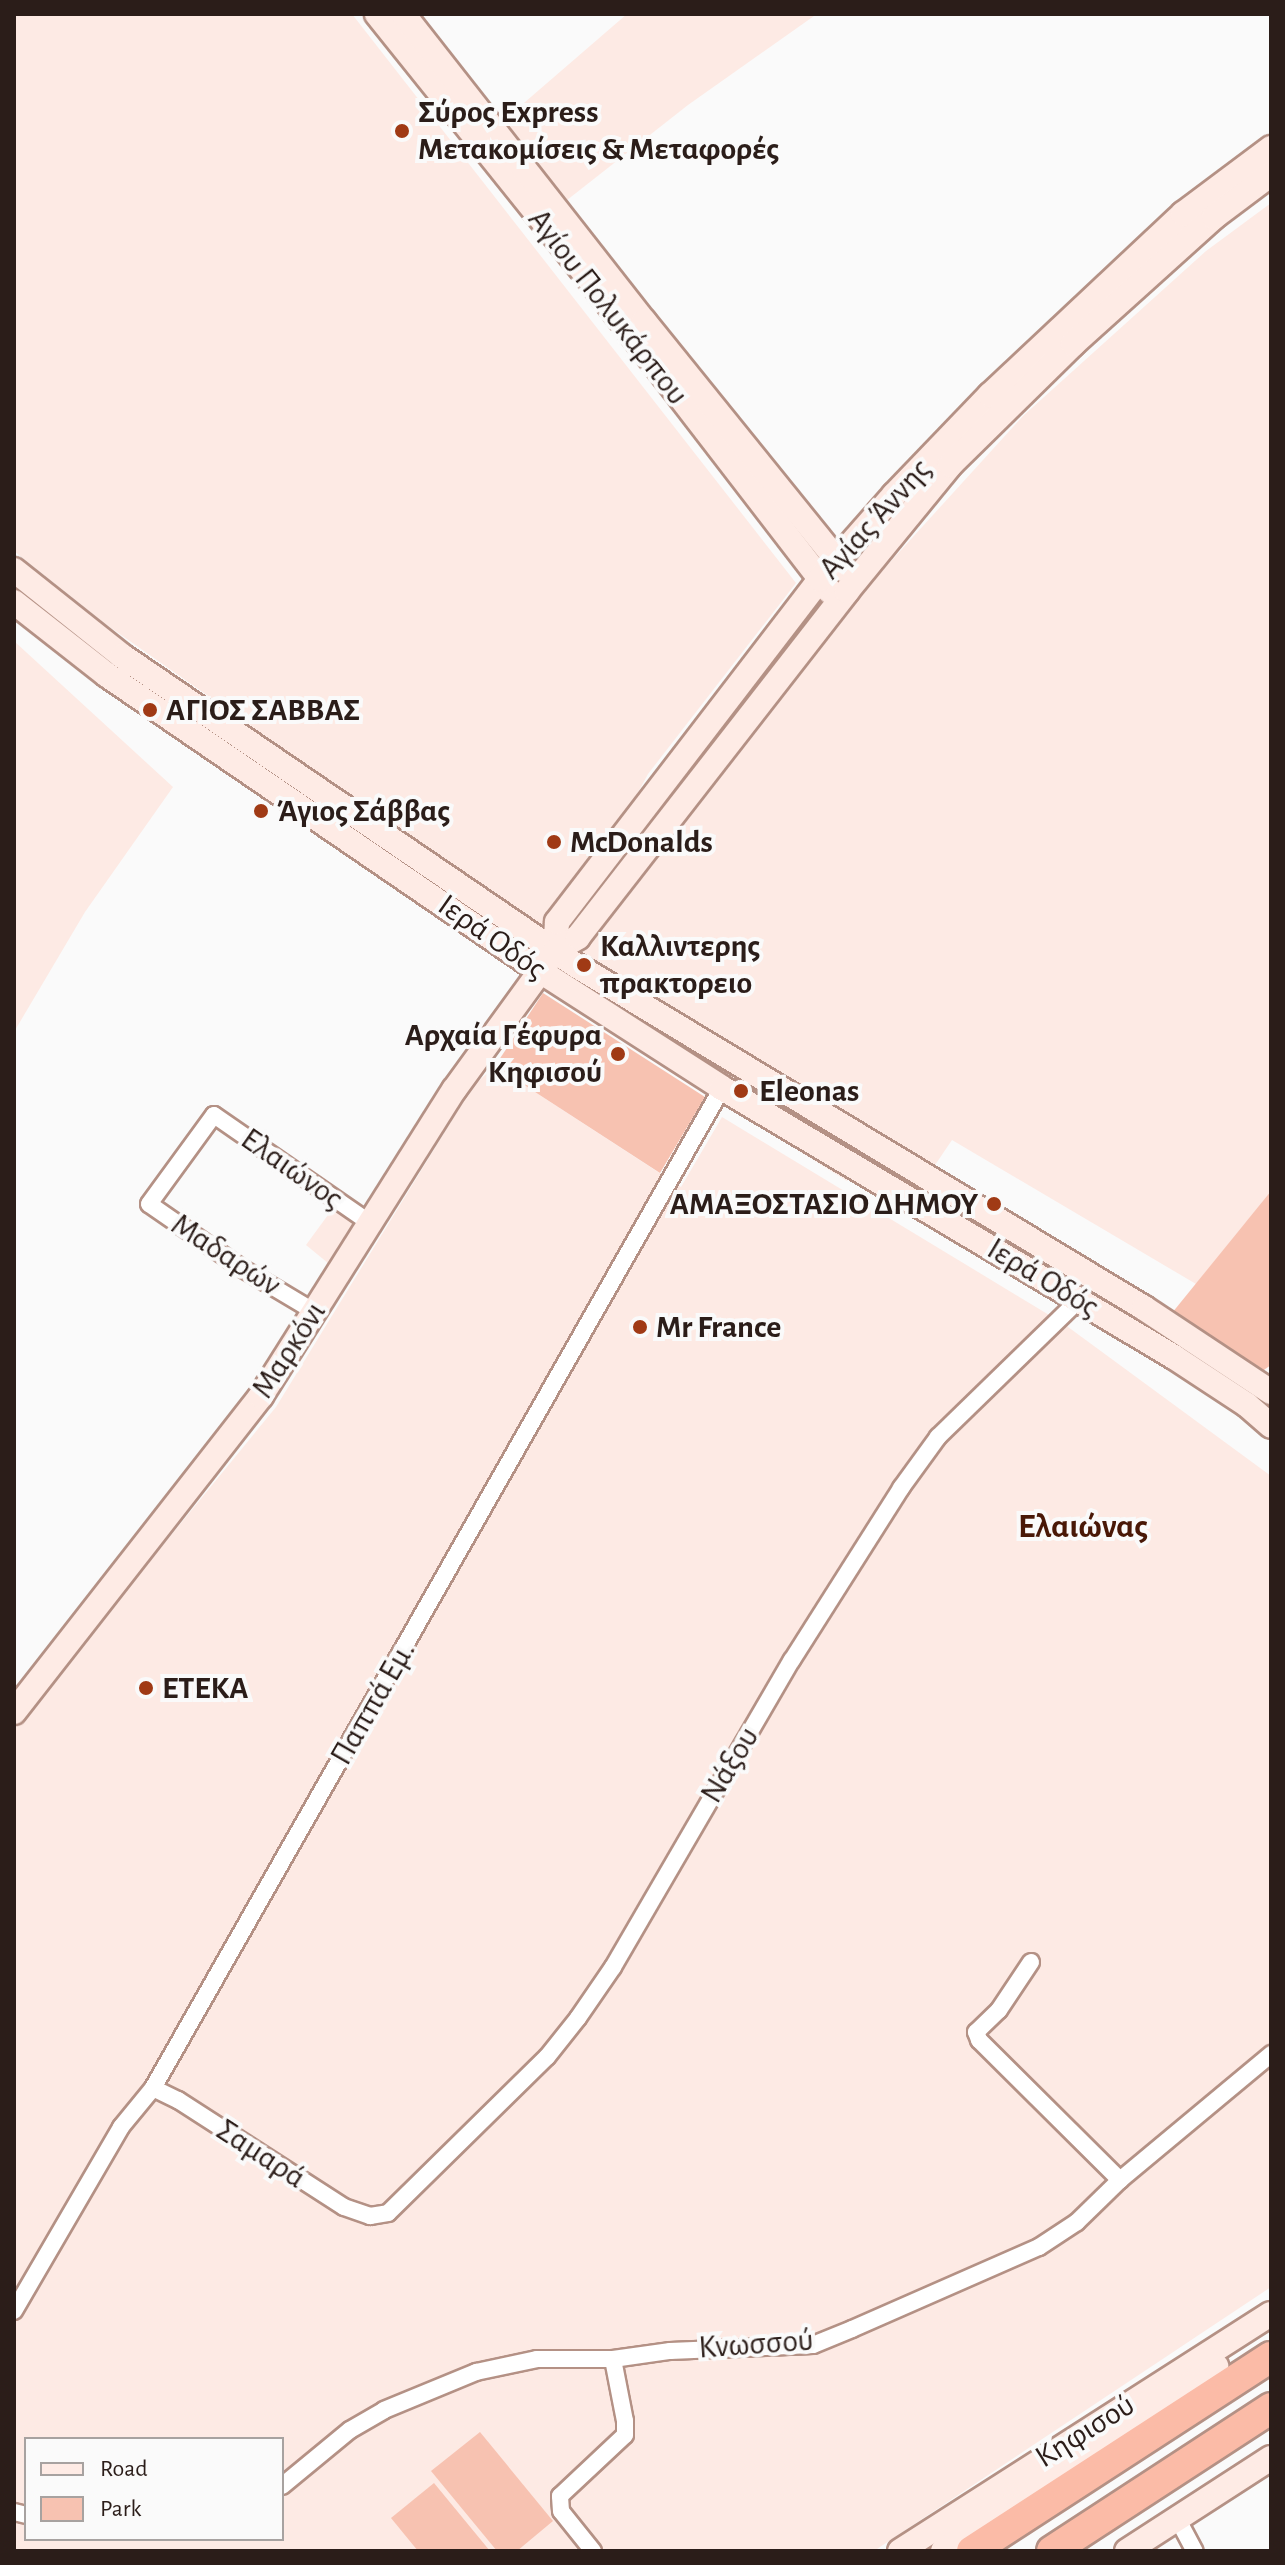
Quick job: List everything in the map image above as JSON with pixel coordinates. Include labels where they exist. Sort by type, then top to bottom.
[{"type":"highway","points":[[1170,2399],[1271,2356]]},
{"type":"highway","points":[[972,2551],[1271,2356]]},
{"type":"highway","points":[[1052,2551],[1271,2408]]},
{"type":"highway","points":[[1137,2497],[1271,2431]]},
{"type":"street","name":"Αγίου Πολυκάρπου","points":[[377,14],[553,233],[838,602]]},
{"type":"street","name":"Αγίου Πολυκάρπου","points":[[403,14],[634,309],[855,581]]},
{"type":"street","name":"Αγίας Άννης","points":[[555,951],[557,922],[820,579],[990,395],[1183,214],[1271,148]]},
{"type":"street","name":"Αγίας Άννης","points":[[540,971],[555,951],[578,937],[838,602],[950,465],[1214,217],[1271,174]]},
{"type":"street","name":"Ιερά Οδός","points":[[14,570],[122,656],[555,951],[1269,1386]]},
{"type":"street","name":"Ιερά Οδός","points":[[14,602],[107,675],[540,971],[722,1088],[1079,1300],[1247,1405],[1271,1426]]},
{"type":"street","name":"Μαρκόνι","points":[[15,1708],[261,1396],[454,1090],[540,971]]},
{"type":"street","name":"Παππά Εμ.","points":[[14,2311],[121,2127],[153,2088],[722,1088]]},
{"type":"street","name":"Ελαιώνος","points":[[214,1115],[370,1223]]},
{"type":"street","name":"Μαδαρών","points":[[214,1115],[149,1204],[243,1269],[315,1312]]},
{"type":"street","name":"Νάξου","points":[[370,2216],[388,2213],[547,2057],[578,2018],[613,1967],[792,1660],[901,1488],[938,1437],[1079,1300]]},
{"type":"street","points":[[1247,1405],[1269,1386]]},
{"type":"street","points":[[1031,1962],[999,2010],[976,2032],[979,2040],[1120,2180]]},
{"type":"street","name":"Κνωσσού","points":[[284,2484],[350,2430],[384,2410],[476,2372],[537,2359],[613,2359],[670,2351],[813,2345],[1039,2247],[1077,2222],[1120,2180],[1271,2054]]},
{"type":"street","name":"Σαμαρά","points":[[153,2088],[178,2100],[344,2207],[370,2216]]},
{"type":"street","name":"Κηφισού","points":[[900,2551],[1271,2314]]},
{"type":"street","points":[[943,2551],[1170,2399],[1271,2326]]},
{"type":"street","points":[[593,2551],[561,2511],[560,2496],[625,2435],[613,2359]]},
{"type":"street","points":[[1127,2551],[1176,2516],[1268,2465]]},
{"type":"street","points":[[1176,2516],[1195,2551]]},
{"type":"shaded area","points":[[14,14],[352,14],[796,583],[648,774],[622,822],[545,932],[104,623],[14,551]]},
{"type":"shaded area","points":[[627,14],[814,16],[688,105],[562,204],[502,122]]},
{"type":"shaded area","points":[[1271,203],[1271,1191],[1196,1284],[952,1140],[933,1168],[766,1070],[580,953],[820,634],[872,582],[1023,416],[1206,251]]},
{"type":"shaded area","points":[[14,641],[173,787],[85,912],[14,1032]]},
{"type":"shaded area","points":[[635,1001],[868,1147],[847,1181],[614,1035]]},
{"type":"shaded area","points":[[495,1066],[681,1187],[722,1117],[1064,1324],[1271,1476],[1271,2287],[874,2551],[14,2551],[14,1727],[276,1407],[473,1086]]},
{"type":"shaded area","points":[[336,1204],[363,1222],[334,1268],[306,1245]]},
{"type":"green space","points":[[543,993],[705,1097],[660,1173],[495,1066]]},
{"type":"green space","points":[[1271,1191],[1271,1365],[1261,1372],[1172,1313]]},
{"type":"green space","points":[[480,2432],[553,2521],[517,2551],[497,2551],[431,2471]]},
{"type":"green space","points":[[434,2483],[490,2551],[418,2551],[391,2518]]},
{"type":"place","name":"Σύρος Express Μετακομίσεις & Μεταφορές","points":[[402,131]]},
{"type":"place","name":"ΑΓΙΟΣ ΣΑΒΒΑΣ","points":[[150,710]]},
{"type":"place","name":"Άγιος Σάββας","points":[[261,811]]},
{"type":"place","name":"McDonalds","points":[[554,842]]},
{"type":"place","name":"Καλλιντερης πρακτορειο","points":[[584,965]]},
{"type":"place","name":"Αρχαία Γέφυρα Κηφισού","points":[[618,1054]]},
{"type":"place","name":"Eleonas","points":[[741,1091]]},
{"type":"place","name":"ΑΜΑΞΟΣΤΑΣΙΟ ΔΗΜΟΥ","points":[[994,1204]]},
{"type":"place","name":"Mr France","points":[[640,1327]]},
{"type":"place","name":"ΕΤΕΚΑ","points":[[146,1688]]},
{"type":"district","name":"Ελαιώνας","points":[[1083,1528]]}]
